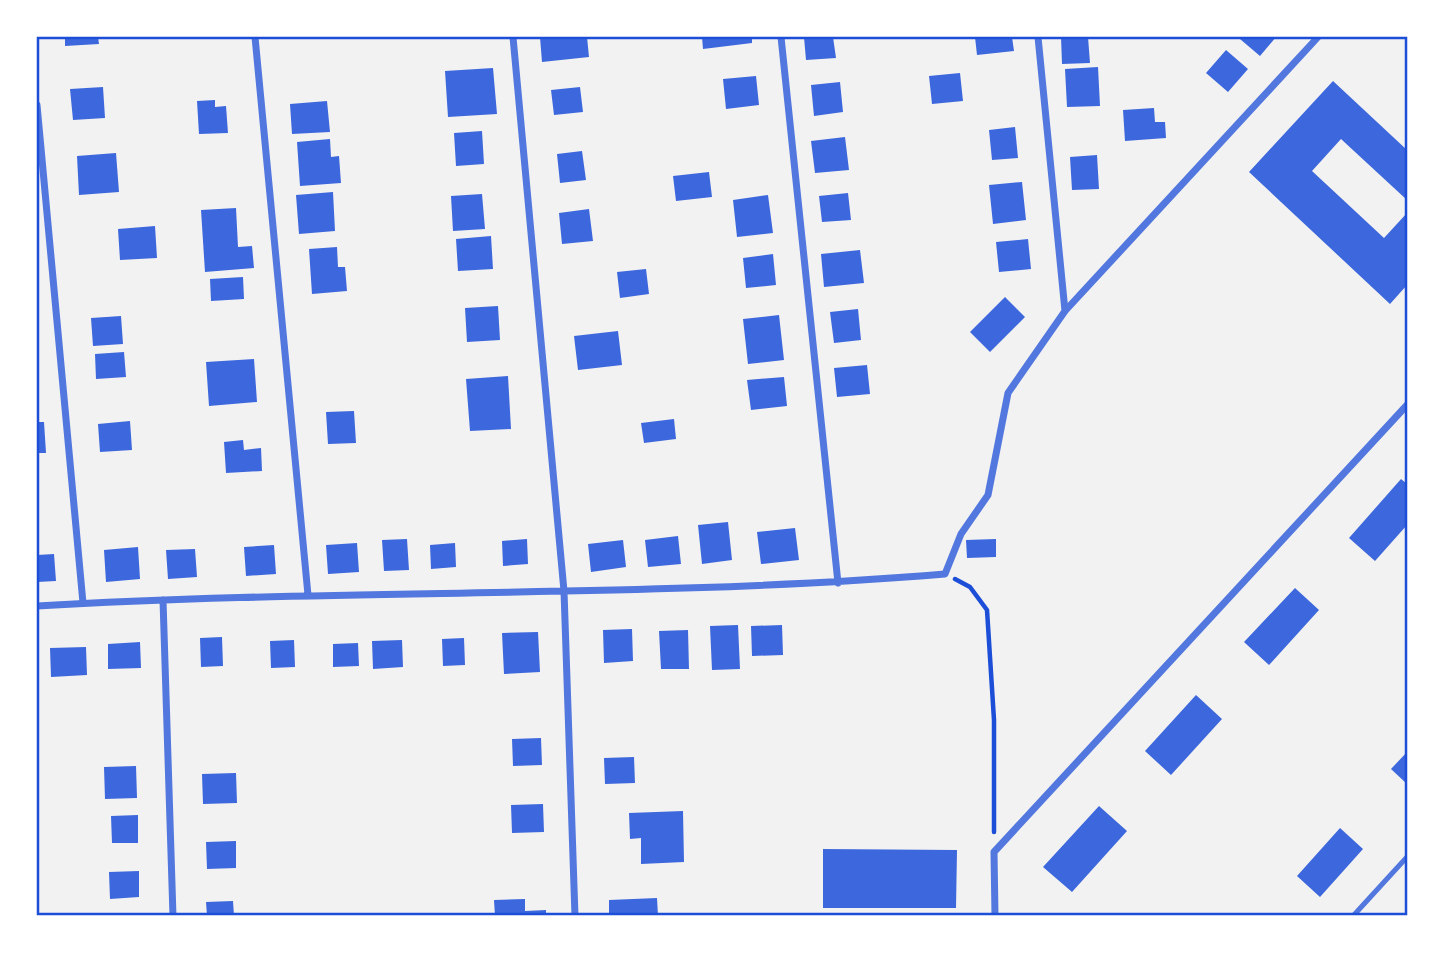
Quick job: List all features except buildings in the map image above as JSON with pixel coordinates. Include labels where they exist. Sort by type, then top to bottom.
[{"type":"street","points":[[255,37],[308,595]]},
{"type":"street","points":[[513,37],[564,591],[575,916]]},
{"type":"street","points":[[781,37],[838,583]]},
{"type":"street","points":[[1038,37],[1065,311]]},
{"type":"street","points":[[37,606],[308,595],[838,583],[945,574],[961,534],[988,495],[1008,393],[1065,311],[1318,37]]},
{"type":"street","points":[[37,105],[83,603]]},
{"type":"street","points":[[995,916],[994,852],[1407,405]]},
{"type":"street","points":[[163,600],[173,916]]},
{"type":"lane","points":[[1353,916],[1407,857]]},
{"type":"path","points":[[945,574],[970,586],[987,610],[994,720],[994,852]]}]
